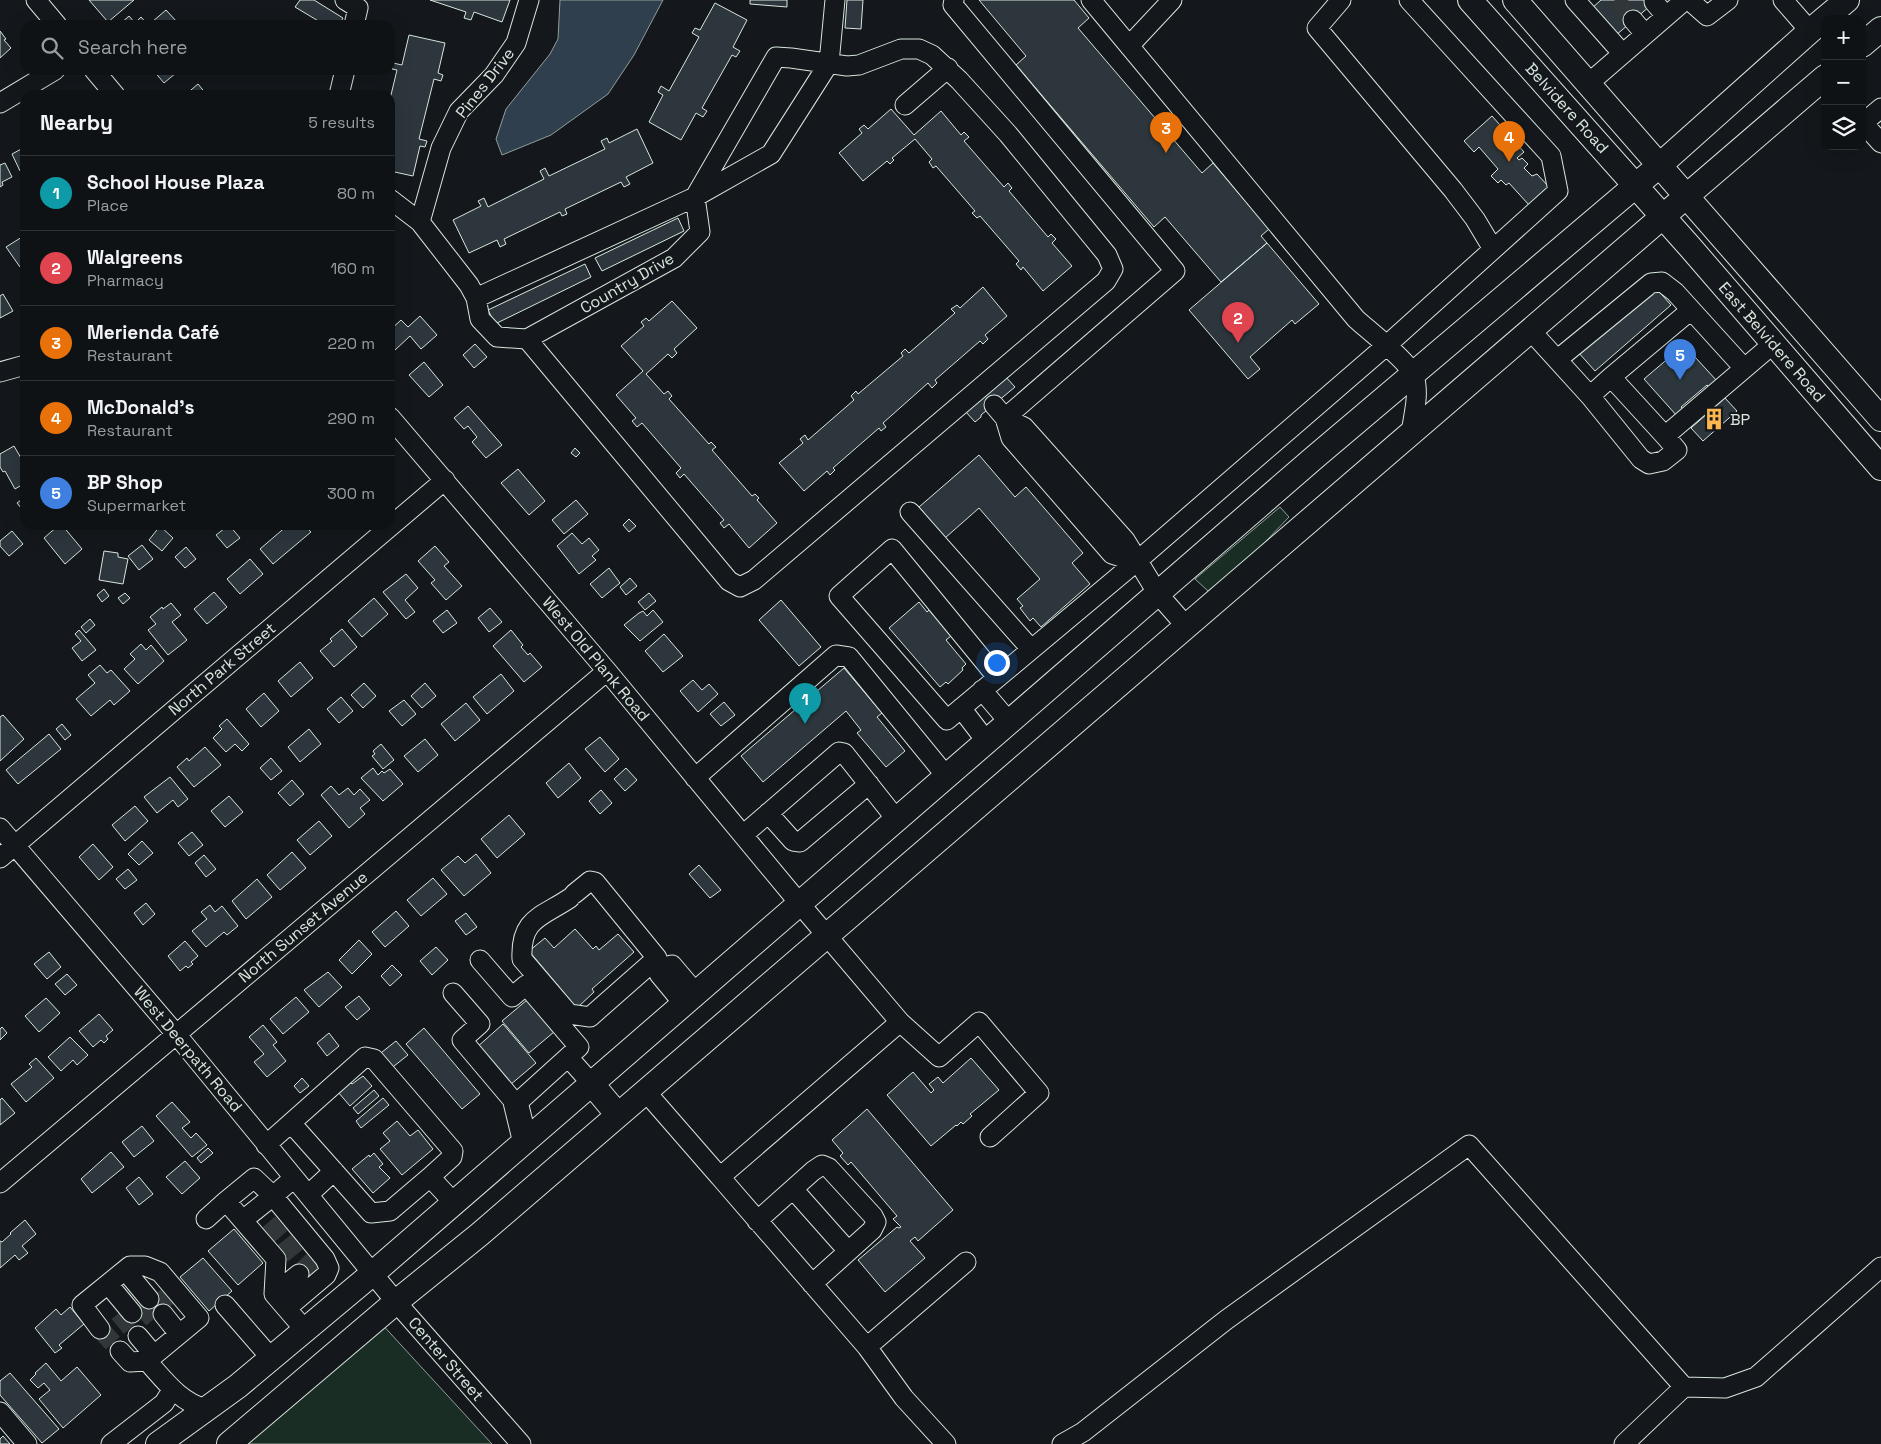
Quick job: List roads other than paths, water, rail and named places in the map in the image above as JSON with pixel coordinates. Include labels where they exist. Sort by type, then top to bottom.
[{"type":"main road","name":"Belvidere Road","points":[[1470,0],[1663,216]]},
{"type":"main road","name":"Belvidere Road","points":[[1515,0],[1686,196]]},
{"type":"main road","points":[[167,1438],[238,1386],[372,1274],[592,1084],[690,996],[800,904],[1414,374],[1660,165],[1810,30],[1847,0]]},
{"type":"main road","points":[[1866,42],[1881,29]]},
{"type":"main road","points":[[229,1444],[646,1092],[1821,80]]},
{"type":"main road","name":"East Belvidere Road","points":[[1686,196],[1881,419]]},
{"type":"main road","name":"East Belvidere Road","points":[[1663,216],[1881,468]]},
{"type":"main road","points":[[592,1084],[618,1115]]},
{"type":"main road","points":[[516,1104],[550,1120]]},
{"type":"main road","points":[[516,1104],[525,1141]]},
{"type":"street","points":[[36,0],[53,20]]},
{"type":"street","points":[[345,0],[358,8],[355,20]]},
{"type":"street","name":"Pines Drive","points":[[420,222],[445,141],[459,111],[494,75],[516,43],[529,0]]},
{"type":"street","points":[[476,298],[695,197],[770,154],[829,62],[835,0]]},
{"type":"street","points":[[395,203],[420,222],[469,285],[476,298],[480,318],[498,337],[527,339],[729,581],[740,587],[754,580],[991,402],[1175,271],[953,5],[954,0]]},
{"type":"street","points":[[1091,0],[1356,319],[1386,345],[1414,374],[1416,391],[1411,434]]},
{"type":"street","points":[[1129,46],[1172,0]]},
{"type":"street","points":[[1341,0],[1317,28],[1453,190],[1475,218],[1493,249]]},
{"type":"street","points":[[997,677],[892,549],[839,596],[947,720],[1136,562],[1386,345],[1558,191],[1551,156],[1409,0]]},
{"type":"street","points":[[1575,0],[1623,54]]},
{"type":"street","points":[[1589,83],[1623,54],[1639,27],[1660,9],[1685,0]]},
{"type":"street","points":[[1689,0],[1707,16],[1728,0]]},
{"type":"street","points":[[1783,0],[1810,30]]},
{"type":"street","points":[[695,197],[776,57],[829,62],[847,66],[859,65],[901,49],[919,49],[932,55],[948,68],[1008,134],[1108,255],[1113,269],[1106,281],[991,402]]},
{"type":"street","points":[[905,106],[948,68]]},
{"type":"street","points":[[22,90],[47,75]]},
{"type":"street","points":[[98,75],[111,90]]},
{"type":"street","points":[[340,90],[344,75]]},
{"type":"street","points":[[0,103],[20,91]]},
{"type":"street","points":[[1881,108],[1864,123],[1881,143]]},
{"type":"street","name":"Country Drive","points":[[527,339],[674,258],[700,232],[695,197]]},
{"type":"street","points":[[1558,359],[1651,283],[1662,282],[1675,292],[1744,368]]},
{"type":"street","points":[[1590,396],[1691,310]]},
{"type":"street","points":[[1530,331],[1558,359],[1641,459],[1650,464],[1663,461],[1671,443],[1744,368],[1774,344]]},
{"type":"street","points":[[0,372],[20,366]]},
{"type":"street","points":[[1611,377],[1671,443]]},
{"type":"street","points":[[991,402],[1024,427],[1112,554],[1136,562],[1158,594],[1186,626]]},
{"type":"street","name":"West Old Plank Road","points":[[395,423],[607,671],[900,1022],[939,1057],[979,1022],[1039,1093],[990,1136]]},
{"type":"street","name":"North Park Street","points":[[395,522],[445,480]]},
{"type":"street","points":[[910,512],[1031,649]]},
{"type":"street","name":"North Park Street","points":[[0,858],[386,530]]},
{"type":"street","points":[[695,778],[836,655],[849,657],[947,777]]},
{"type":"street","name":"North Sunset Avenue","points":[[0,1183],[607,671]]},
{"type":"street","points":[[982,690],[1010,723]]},
{"type":"street","points":[[961,708],[987,742]]},
{"type":"street","points":[[743,835],[839,752],[844,753],[897,820]]},
{"type":"street","points":[[768,813],[793,841],[800,842],[869,784]]},
{"type":"street","name":"West Deerpath Road","points":[[0,828],[176,1034],[372,1274]]},
{"type":"street","points":[[660,962],[590,1017],[569,1014],[522,959],[521,950],[526,928],[539,916],[553,910],[590,881],[595,882],[660,962],[672,964],[689,985],[690,996]]},
{"type":"street","points":[[452,993],[480,1024],[462,1040],[516,1104],[579,1047],[526,985],[512,997],[480,960]]},
{"type":"street","points":[[720,1177],[900,1022]]},
{"type":"street","points":[[568,1056],[592,1084]]},
{"type":"street","points":[[266,1145],[365,1057],[374,1059],[453,1151],[452,1157],[390,1211],[371,1213],[291,1123]]},
{"type":"street","points":[[646,1092],[867,1347],[904,1398],[946,1444]]},
{"type":"street","points":[[1062,1444],[1083,1432],[1226,1320],[1469,1146],[1684,1387]]},
{"type":"street","points":[[757,1221],[822,1165],[829,1168],[873,1216],[876,1222],[872,1230],[812,1284]]},
{"type":"street","points":[[308,1195],[334,1171]]},
{"type":"street","points":[[430,1177],[454,1203]]},
{"type":"street","points":[[206,1219],[254,1178],[273,1196],[317,1258],[329,1268],[326,1275],[287,1308]]},
{"type":"street","points":[[243,1220],[294,1178]]},
{"type":"street","points":[[793,1189],[848,1252]]},
{"type":"street","points":[[226,1201],[279,1257],[274,1294]]},
{"type":"street","points":[[295,1229],[320,1210]]},
{"type":"street","points":[[867,1347],[966,1262]]},
{"type":"street","points":[[100,1328],[82,1305],[117,1277],[145,1266],[160,1272],[199,1318],[167,1344],[130,1362],[120,1351]]},
{"type":"street","points":[[1624,1444],[1684,1387],[1725,1388],[1756,1377],[1881,1267]]},
{"type":"street","points":[[274,1294],[298,1274]]},
{"type":"street","name":"Center Street","points":[[372,1274],[521,1444]]},
{"type":"street","points":[[117,1277],[140,1304],[117,1277]]},
{"type":"street","points":[[274,1294],[305,1330]]},
{"type":"street","points":[[225,1305],[271,1358]]},
{"type":"street","points":[[167,1344],[155,1321],[167,1344],[172,1390],[179,1410],[180,1420],[167,1438]]},
{"type":"street","points":[[172,1390],[192,1405],[206,1409]]},
{"type":"street","points":[[111,1444],[164,1404],[172,1390]]},
{"type":"street","points":[[0,1412],[27,1444]]},
{"type":"water","points":[[560,0],[663,0],[634,55],[608,94],[551,135],[502,155],[496,139],[506,109],[550,54],[558,39]]},
{"type":"tunnel","points":[[1615,0],[1633,20]]},
{"type":"tunnel","points":[[267,1236],[282,1223]]},
{"type":"tunnel","points":[[282,1254],[297,1242]]},
{"type":"tunnel","points":[[299,1274],[313,1261]]},
{"type":"tunnel","points":[[159,1291],[172,1307]]},
{"type":"tunnel","points":[[141,1305],[155,1321]]},
{"type":"tunnel","points":[[119,1313],[138,1336]]},
{"type":"tunnel","points":[[100,1329],[120,1351]]},
{"type":"place","name":"Merienda Café","points":[[1166,153]]},
{"type":"place","name":"McDonald's","points":[[1509,162]]},
{"type":"place","name":"Walgreens","points":[[1238,343]]},
{"type":"place","name":"BP Shop","points":[[1680,380]]},
{"type":"place","name":"BP","points":[[1714,419]]},
{"type":"place","name":"School House Plaza","points":[[805,724]]}]
